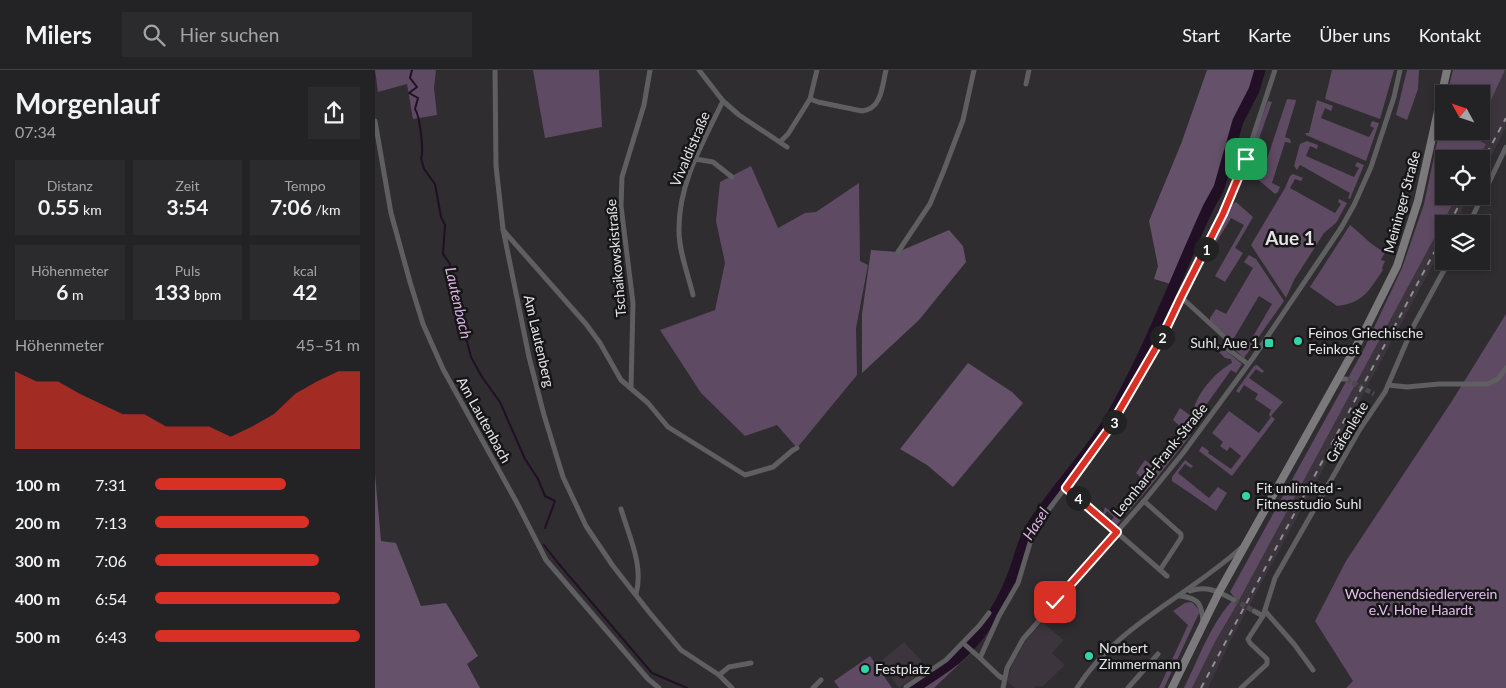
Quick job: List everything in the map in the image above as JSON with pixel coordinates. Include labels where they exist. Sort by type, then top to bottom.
[{"type":"main road","name":"Meininger Straße","points":[[1172,688],[1219,592],[1342,379],[1397,266],[1418,201],[1447,70]]},
{"type":"street","name":"Am Lautenberg","points":[[495,70],[496,166],[503,229],[529,357],[563,477],[586,526],[613,566],[681,650],[719,675],[732,688]]},
{"type":"street","name":"Tschaikowskistraße","points":[[631,388],[633,303],[621,206],[622,177],[644,105],[650,70]]},
{"type":"street","points":[[699,70],[723,101],[739,115],[787,147]]},
{"type":"street","points":[[780,142],[788,134],[810,99],[817,70]]},
{"type":"street","points":[[810,99],[869,111],[878,103],[886,70]]},
{"type":"street","points":[[898,252],[930,204],[945,170],[963,120],[974,70]]},
{"type":"street","points":[[1026,84],[1029,70]]},
{"type":"street","points":[[980,658],[999,616],[1018,583],[1033,533],[1040,520],[1108,430],[1161,339],[1223,214],[1244,164],[1275,70]]},
{"type":"street","name":"Leonhard-Frank-Straße","points":[[1003,688],[1011,658],[1023,639],[1144,501],[1195,438],[1321,258],[1354,205],[1371,167],[1386,124],[1400,70]]},
{"type":"street","name":"Vivaldistraße","points":[[693,294],[679,232],[680,206],[695,159],[723,101]]},
{"type":"street","name":"Am Lautenbach","points":[[375,121],[391,213],[423,324],[443,369],[517,503],[546,560],[648,679],[659,688]]},
{"type":"street","points":[[1473,215],[1506,147]]},
{"type":"street","points":[[695,159],[713,162],[732,177]]},
{"type":"street","points":[[503,229],[586,324],[600,343],[621,380],[648,403],[668,427],[745,475],[773,467],[797,448]]},
{"type":"street","name":"Gräfenleite","points":[[1241,688],[1267,664],[1267,660],[1248,639],[1264,613],[1275,578],[1360,428],[1381,397],[1413,327],[1444,270]]},
{"type":"street","points":[[1181,297],[1227,339],[1225,347],[1248,364]]},
{"type":"street","points":[[1387,385],[1407,387],[1439,384],[1488,384],[1498,379],[1506,368]]},
{"type":"street","name":"Gräfenleite","points":[[1374,394],[1381,397]]},
{"type":"street","points":[[1066,488],[1167,576]]},
{"type":"street","points":[[1144,501],[1181,534],[1181,538],[1160,570]]},
{"type":"street","points":[[621,509],[637,559],[638,586],[636,594]]},
{"type":"street","name":"Meininger Straße","points":[[1077,688],[1095,664],[1109,650],[1155,613],[1217,570],[1247,543]]},
{"type":"street","name":"Meininger Straße","points":[[1185,592],[1202,588],[1219,592]]},
{"type":"street","points":[[1219,592],[1234,600]]},
{"type":"street","points":[[1179,596],[1189,598],[1199,604],[1203,623]]},
{"type":"street","points":[[1254,611],[1264,613],[1294,644],[1313,670]]},
{"type":"street","points":[[905,687],[946,660],[989,613]]},
{"type":"street","points":[[963,643],[1004,679]]},
{"type":"street","points":[[1128,688],[1158,654]]},
{"type":"street","points":[[719,675],[729,667],[751,664]]},
{"type":"street","points":[[813,688],[821,680]]},
{"type":"shaded area","points":[[1207,70],[1260,70],[1254,90],[1238,121],[1219,188],[1208,208],[1174,285],[1154,279],[1158,266],[1149,221],[1181,144]]},
{"type":"shaded area","points":[[1506,70],[1506,128],[1490,157],[1490,150],[1483,150],[1486,144],[1478,140],[1490,140],[1490,102]]},
{"type":"shaded area","points":[[1452,205],[1464,205],[1460,215],[1447,215]]},
{"type":"shaded area","points":[[949,230],[963,246],[966,262],[919,320],[862,373],[862,314],[871,250],[898,252]]},
{"type":"shaded area","points":[[1435,237],[1435,261],[1231,640],[1208,688],[1192,688]]},
{"type":"shaded area","points":[[968,363],[1012,392],[1023,403],[953,487],[927,465],[900,449]]},
{"type":"shaded area","points":[[375,474],[381,541],[396,543],[421,606],[446,603],[478,656],[467,664],[480,688],[375,688]]},
{"type":"shaded area","points":[[1042,622],[1064,640],[1052,653],[1065,665],[1043,686],[1015,688],[1007,681],[1012,665],[1025,642]]},
{"type":"shaded area","points":[[904,642],[928,668],[899,688],[880,662]]},
{"type":"green space","points":[[375,70],[436,70],[434,88],[437,115],[413,119],[407,84],[378,92]]},
{"type":"green space","points":[[533,70],[599,70],[602,127],[545,138]]},
{"type":"green space","points":[[1332,70],[1394,70],[1380,119],[1325,99]]},
{"type":"green space","points":[[1407,70],[1419,70],[1418,89],[1407,120],[1396,115]]},
{"type":"green space","points":[[1453,70],[1505,70],[1490,102],[1490,85],[1449,85]]},
{"type":"green space","points":[[1287,99],[1296,100],[1285,137],[1290,139],[1291,143],[1285,142],[1272,183],[1280,187],[1275,194],[1246,169],[1245,164],[1268,101],[1272,102],[1250,164],[1264,168]]},
{"type":"green space","points":[[1317,100],[1333,106],[1331,111],[1325,108],[1321,118],[1369,137],[1374,128],[1370,126],[1372,121],[1379,123],[1366,161],[1306,135],[1305,133],[1309,133]]},
{"type":"green space","points":[[1437,140],[1478,140],[1486,144],[1483,150],[1435,150]]},
{"type":"green space","points":[[1307,141],[1318,145],[1317,149],[1310,146],[1306,156],[1354,177],[1359,168],[1355,166],[1357,162],[1364,165],[1350,199],[1348,198],[1350,193],[1300,165],[1297,170],[1294,166],[1300,144]]},
{"type":"green space","points":[[1435,152],[1435,205],[1452,205],[1447,215],[1435,215],[1435,237],[1215,642],[1192,688],[1184,688],[1212,629],[1219,617],[1235,598],[1230,592],[1364,349],[1402,268],[1424,204]]},
{"type":"green space","points":[[751,166],[778,228],[805,213],[816,212],[859,183],[860,261],[868,265],[856,328],[857,375],[797,448],[777,425],[745,436],[701,393],[660,330],[715,310],[725,263],[716,221],[720,182]]},
{"type":"green space","points":[[1293,174],[1303,178],[1301,181],[1295,179],[1290,188],[1335,213],[1341,204],[1338,202],[1339,199],[1347,203],[1336,223],[1324,233],[1294,280],[1286,298],[1251,245],[1285,188],[1290,176]]},
{"type":"green space","points":[[1236,202],[1253,217],[1235,248],[1243,253],[1225,282],[1215,276],[1244,225],[1231,218],[1199,271],[1233,204]]},
{"type":"green space","points":[[1350,225],[1385,252],[1381,260],[1385,261],[1383,270],[1374,284],[1360,299],[1337,306],[1310,287]]},
{"type":"green space","points":[[1249,255],[1256,259],[1284,301],[1244,358],[1234,349],[1236,344],[1245,350],[1272,304],[1259,296],[1234,338],[1230,338],[1210,321],[1210,318],[1216,309],[1226,314],[1253,268],[1244,262]]},
{"type":"green space","name":"Wochenendsiedlerverein e.V. Hohe Haardt","points":[[1506,314],[1506,688],[1346,688],[1353,681],[1315,621],[1346,561],[1452,401]]},
{"type":"green space","points":[[1226,351],[1242,364],[1236,373],[1231,370],[1186,433],[1190,436],[1115,527],[1110,522],[1114,517],[1107,511],[1104,516],[1103,514],[1105,507],[1117,517],[1124,506],[1137,496],[1146,482],[1136,473],[1145,460],[1155,468],[1171,449],[1183,429],[1173,420],[1180,408],[1191,416],[1205,387],[1215,376],[1232,363],[1231,359],[1225,358],[1219,352]]},
{"type":"green space","points":[[1257,365],[1264,371],[1262,373],[1256,369],[1249,378],[1283,402],[1271,416],[1275,419],[1232,476],[1199,451],[1202,446],[1209,451],[1208,453],[1231,469],[1241,456],[1230,447],[1227,451],[1220,446],[1223,442],[1212,433],[1229,411],[1259,433],[1271,417],[1269,415],[1271,410],[1255,399],[1258,394],[1244,385],[1239,393],[1236,391],[1254,366]]},
{"type":"green space","points":[[1185,460],[1193,466],[1191,468],[1185,464],[1178,473],[1209,498],[1218,487],[1227,493],[1216,511],[1172,481],[1172,477]]},
{"type":"green space","points":[[1190,602],[1200,611],[1164,688],[1159,688],[1188,625],[1173,611]]},
{"type":"green space","points":[[963,648],[971,653],[934,688],[909,688],[938,668],[941,669]]},
{"type":"green space","name":"Festplatz","points":[[870,656],[892,688],[839,688],[834,681]]},
{"type":"waterway","name":"Lautenbach","points":[[412,70],[410,78],[417,87],[409,93],[418,98],[415,109],[421,134],[421,158],[424,169],[435,184],[441,217],[445,225],[443,254],[450,264],[450,278],[471,357],[482,377],[500,402],[525,459],[538,479],[545,496],[555,501],[545,528]]},
{"type":"waterway","name":"Hasel","points":[[914,688],[964,652],[995,613],[1006,591],[1029,531],[1038,516],[1102,432],[1125,392],[1162,314],[1208,208],[1219,188],[1238,121],[1254,90],[1260,70]]},
{"type":"waterway","name":"Lautenbach","points":[[544,545],[652,673],[687,688]]},
{"type":"tunnel","points":[[1346,379],[1374,394]]},
{"type":"tunnel","points":[[1234,600],[1254,611]]},
{"type":"railway","points":[[1489,150],[1506,118]]},
{"type":"railway","points":[[1454,215],[1459,205]]},
{"type":"railway","points":[[1201,688],[1435,251]]},
{"type":"place","name":"Feinos Griechische Feinkost","points":[[1298,341]]},
{"type":"place","name":"Suhl, Aue 1","points":[[1269,343]]},
{"type":"place","name":"Fit unlimited - Fitnesstudio Suhl","points":[[1246,496]]},
{"type":"place","name":"Norbert Zimmermann","points":[[1089,656]]},
{"type":"place","name":"Festplatz","points":[[865,669]]},
{"type":"district","name":"Aue 1","points":[[1290,238]]},
{"type":"route","points":[[1055,602],[1117,532],[1066,488],[1108,430],[1161,339],[1223,214],[1246,159]]}]
